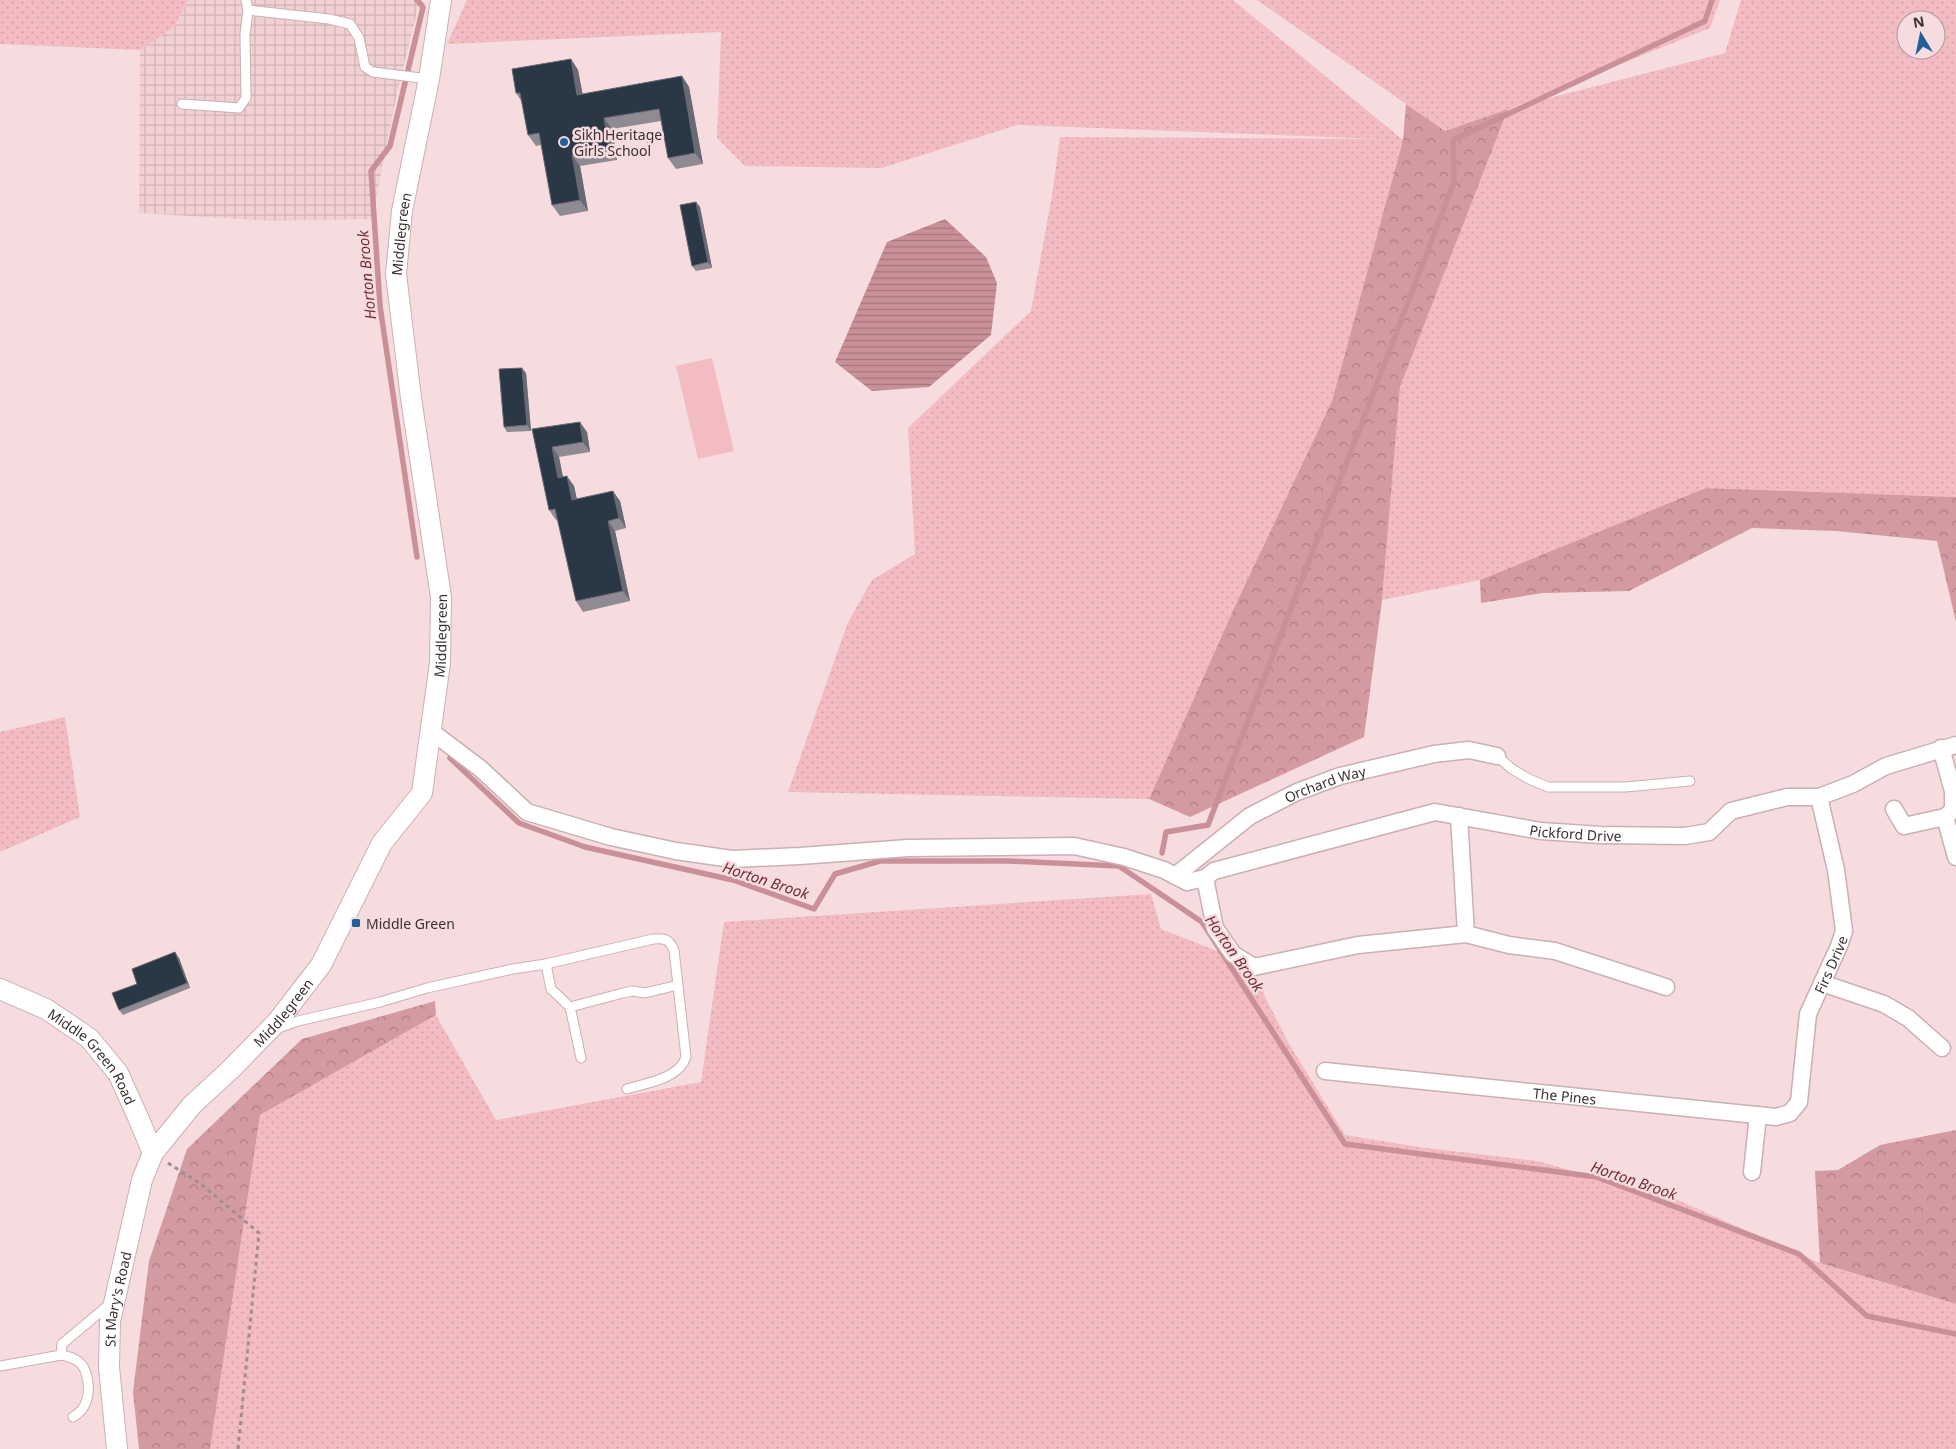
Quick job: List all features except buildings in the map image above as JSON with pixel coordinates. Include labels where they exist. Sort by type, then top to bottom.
[{"type":"street","name":"Middlegreen","points":[[153,1154],[192,1105],[268,1031],[321,965],[382,843],[422,793],[440,663],[441,597],[411,398],[396,274],[402,211],[429,80],[441,0]]},
{"type":"street","points":[[431,731],[481,769],[527,812],[611,837],[676,851],[732,859],[908,848],[1074,846],[1124,857],[1164,870],[1181,879]]},
{"type":"street","points":[[1894,809],[1904,826],[1945,817],[1953,810],[1949,746]]},
{"type":"street","name":"Pickford Drive","points":[[1181,879],[1205,878],[1214,871],[1435,812],[1541,831],[1601,835],[1685,836],[1709,832],[1731,811],[1787,797],[1819,797],[1853,784],[1886,766],[1949,746]]},
{"type":"street","name":"Orchard Way","points":[[1181,879],[1250,816],[1297,792],[1340,776],[1434,754],[1469,750],[1497,756]]},
{"type":"street","name":"Firs Drive","points":[[1798,1102],[1808,1014],[1844,931],[1836,870],[1819,797]]},
{"type":"street","points":[[1459,816],[1466,934]]},
{"type":"street","points":[[1945,817],[1956,857]]},
{"type":"street","points":[[1205,878],[1215,928],[1234,954],[1254,967],[1358,944],[1466,934],[1509,945],[1555,951],[1666,987]]},
{"type":"street","points":[[1822,983],[1884,1004],[1908,1018],[1942,1048]]},
{"type":"street","name":"Middle Green Road","points":[[0,989],[46,1010],[89,1038],[118,1073],[153,1154]]},
{"type":"street","name":"The Pines","points":[[1324,1071],[1776,1117],[1790,1113],[1798,1102]]},
{"type":"street","points":[[1752,1172],[1758,1115]]},
{"type":"street","name":"St Mary's Road","points":[[117,1449],[109,1367],[110,1321],[142,1180],[153,1154]]},
{"type":"lane","points":[[182,104],[239,108],[246,98],[245,34],[248,10],[246,0]]},
{"type":"lane","points":[[248,10],[329,19],[350,24],[359,38],[365,67],[373,72],[429,80]]},
{"type":"lane","points":[[1497,756],[1512,769],[1528,779],[1548,787],[1626,787],[1690,781]]},
{"type":"lane","points":[[268,1031],[298,1021],[380,1002],[427,988],[513,968],[546,964],[664,938],[670,942],[674,950],[686,1058],[684,1065],[676,1072],[627,1089]]},
{"type":"lane","points":[[546,964],[551,989],[570,1007],[581,1058]]},
{"type":"lane","points":[[570,1007],[632,991],[646,993],[678,985]]},
{"type":"lane","points":[[61,1354],[62,1344],[113,1302]]},
{"type":"lane","points":[[0,1366],[61,1354],[80,1362],[86,1376],[87,1399],[82,1410],[73,1417]]},
{"type":"path","points":[[153,1154],[201,1184],[259,1233],[238,1449]]},
{"type":"shaded area","points":[[0,0],[188,0],[174,27],[140,50],[0,44]]},
{"type":"shaded area","points":[[188,0],[420,0],[397,93],[372,219],[272,221],[139,213],[140,50],[174,27]]},
{"type":"shaded area","points":[[467,0],[1233,0],[1403,140],[1332,401],[1235,606],[1149,799],[788,792],[848,622],[872,580],[915,554],[908,428],[1031,311],[1052,195],[1060,137],[1380,139],[1017,125],[882,168],[745,166],[717,138],[721,32],[447,44]]},
{"type":"shaded area","points":[[1257,0],[1720,0],[1710,28],[1514,107],[1725,53],[1741,0],[1956,0],[1956,497],[1706,488],[1480,580],[1382,600],[1400,387],[1508,109],[1445,131]]},
{"type":"shaded area","points":[[945,219],[986,257],[997,283],[991,335],[929,387],[872,391],[835,362],[887,242]]},
{"type":"shaded area","points":[[712,358],[734,451],[698,459],[676,366]]},
{"type":"shaded area","points":[[65,717],[80,817],[0,852],[0,732]]},
{"type":"shaded area","points":[[1151,894],[1161,929],[1248,963],[1288,1042],[1345,1135],[1419,1147],[1537,1161],[1675,1199],[1820,1263],[1956,1304],[1956,1449],[210,1449],[260,1115],[436,1015],[496,1120],[701,1082],[724,922]]},
{"type":"green space","points":[[1406,104],[1445,131],[1508,109],[1400,387],[1382,600],[1364,737],[1190,817],[1149,799],[1235,606],[1332,401],[1403,140]]},
{"type":"green space","points":[[1706,488],[1956,497],[1956,622],[1937,541],[1836,531],[1752,528],[1629,591],[1543,593],[1481,603],[1480,580]]},
{"type":"green space","points":[[435,1001],[436,1015],[260,1115],[210,1449],[139,1449],[133,1392],[149,1261],[187,1149],[302,1039]]},
{"type":"green space","points":[[1956,1130],[1956,1304],[1820,1263],[1815,1171],[1838,1170],[1880,1145]]},
{"type":"waterway","name":"Horton Brook","points":[[417,0],[423,7],[390,146],[371,171],[380,306],[417,557]]},
{"type":"waterway","points":[[1162,853],[1166,832],[1208,825],[1454,182],[1453,140],[1705,21],[1712,0]]},
{"type":"waterway","name":"Horton Brook","points":[[450,758],[519,823],[585,847],[733,880],[814,909],[835,874],[880,861],[1009,861],[1119,866],[1202,922],[1345,1144],[1597,1177],[1799,1254],[1867,1316],[1956,1334]]},
{"type":"place","name":"Sikh Heritage Girls School","points":[[564,142]]},
{"type":"place","name":"Middle Green","points":[[356,923]]}]
